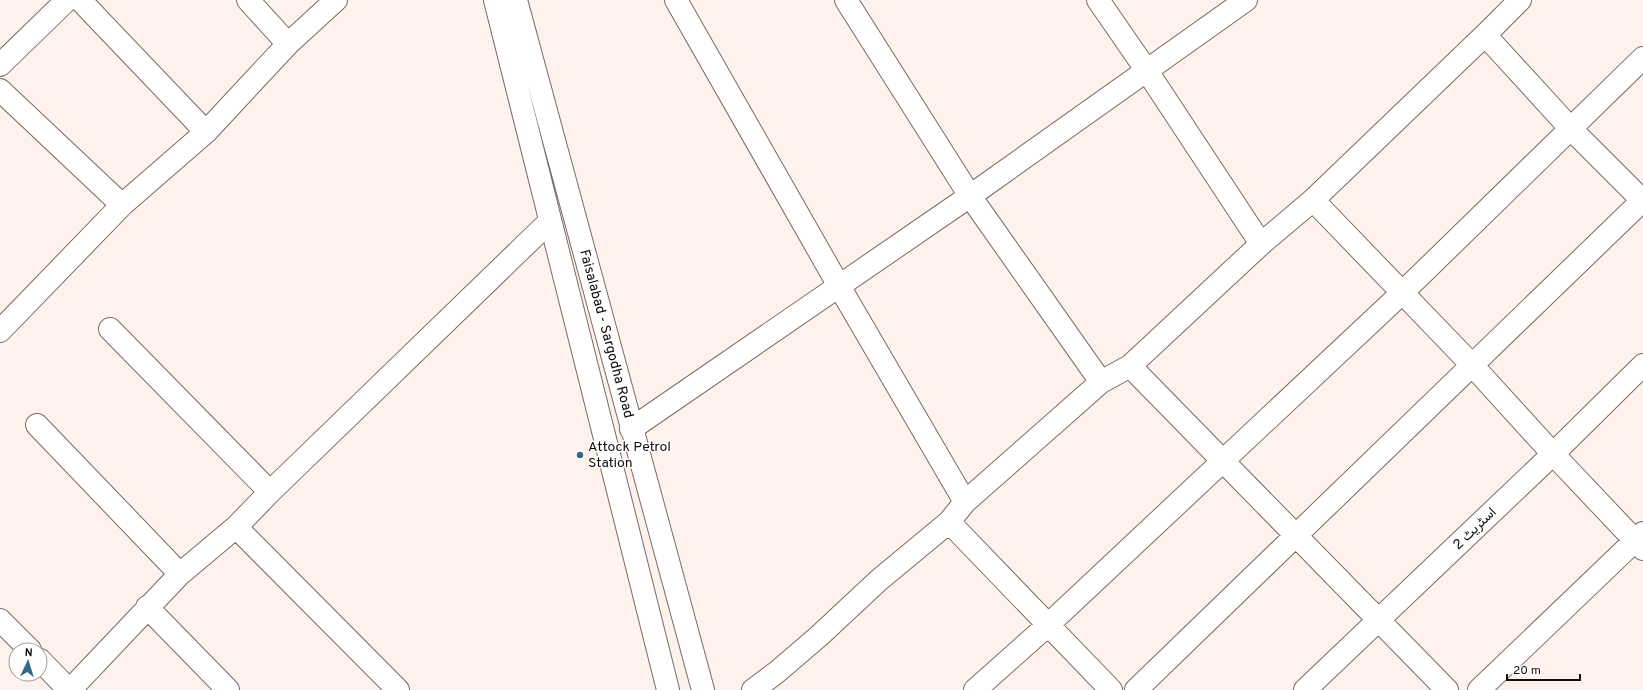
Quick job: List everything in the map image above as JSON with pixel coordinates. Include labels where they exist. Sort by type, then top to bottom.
[{"type":"street","points":[[0,65],[67,0]]},
{"type":"street","points":[[80,0],[206,132]]},
{"type":"street","points":[[248,0],[288,44]]},
{"type":"street","points":[[0,331],[122,206],[206,132],[288,44],[336,0]]},
{"type":"street","name":"Faisalabad - Sargodha Road","points":[[494,0],[668,690]]},
{"type":"street","name":"Faisalabad - Sargodha Road","points":[[516,0],[631,429],[703,690]]},
{"type":"street","points":[[676,0],[839,286],[965,502]]},
{"type":"street","points":[[846,0],[970,196],[1101,382]]},
{"type":"street","points":[[1098,0],[1262,244]]},
{"type":"street","points":[[631,429],[970,196],[1246,0]]},
{"type":"street","points":[[753,690],[807,646],[879,580],[948,522],[965,502],[1101,382],[1130,366],[1262,244],[1313,200],[1520,0]]},
{"type":"street","points":[[1136,690],[1643,200],[1571,129],[1485,35]]},
{"type":"street","points":[[975,690],[1048,625],[1402,293],[1643,58]]},
{"type":"street","points":[[0,90],[122,206]]},
{"type":"street","points":[[1313,200],[1472,365],[1553,454],[1640,541],[1479,690]]},
{"type":"street","points":[[48,668],[70,690],[147,607],[180,574],[236,527],[270,492],[550,221]]},
{"type":"street","points":[[110,329],[270,492]]},
{"type":"street","name":"اسٹریٹ 2","points":[[1305,690],[1553,454],[1643,365]]},
{"type":"street","points":[[1130,366],[1447,690]]},
{"type":"street","points":[[36,426],[180,574]]},
{"type":"street","points":[[948,522],[1111,690]]},
{"type":"street","points":[[236,527],[398,690]]},
{"type":"street","points":[[147,607],[228,690]]},
{"type":"street","points":[[0,620],[22,642]]},
{"type":"place","name":"Attock Petrol Station","points":[[580,455]]}]
